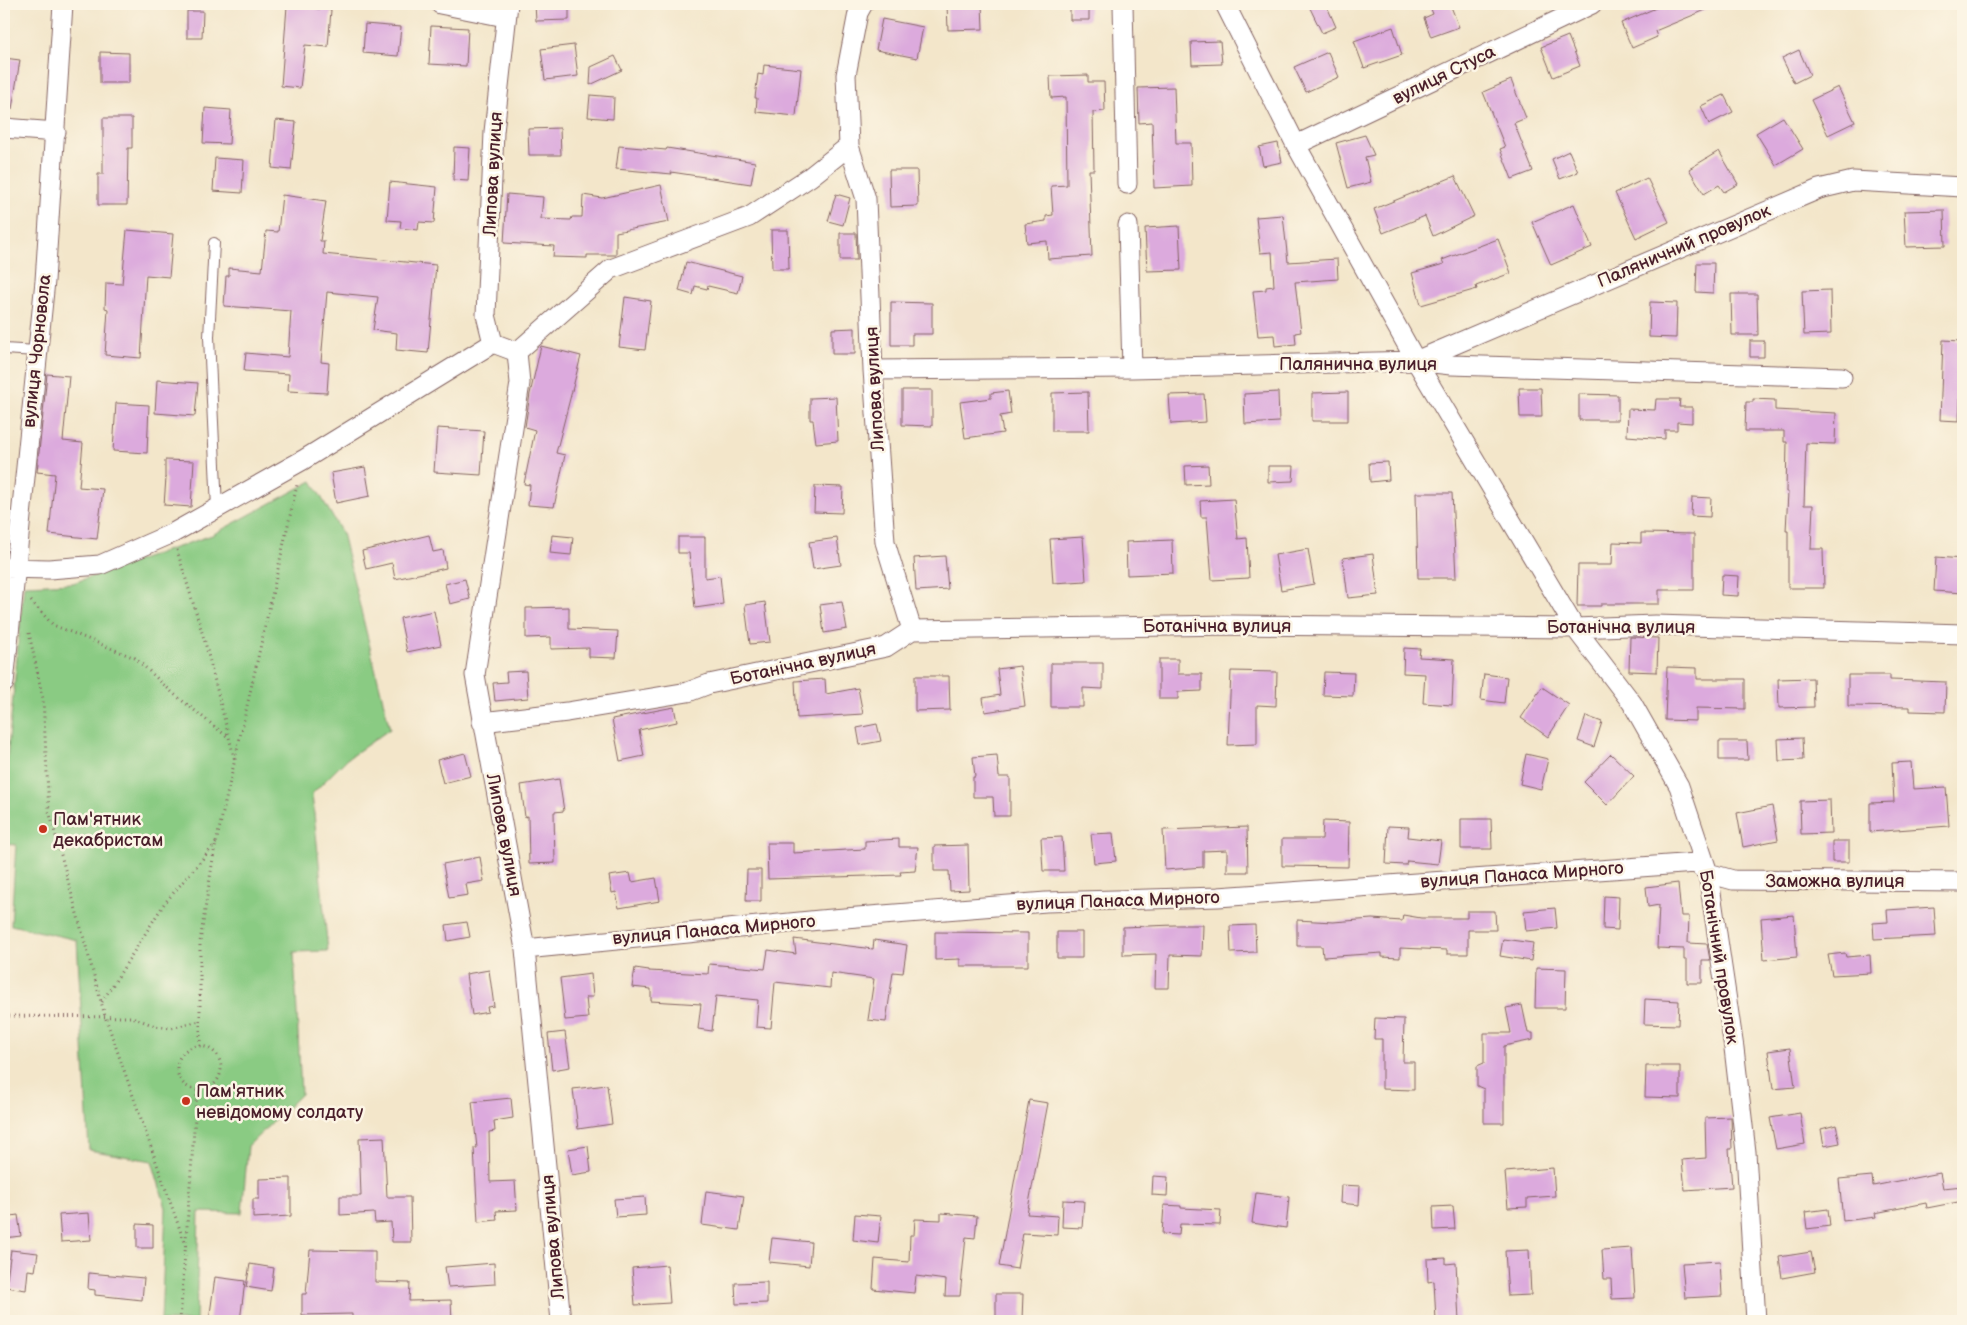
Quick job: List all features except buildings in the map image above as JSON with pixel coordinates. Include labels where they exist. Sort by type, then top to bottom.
[{"type":"street","name":"вулиця Чорновола","points":[[4,683],[10,569],[44,281],[56,132],[63,4]]},
{"type":"street","points":[[440,4],[507,10]]},
{"type":"street","name":"Липова вулиця","points":[[863,4],[858,13],[846,75],[849,146],[866,199],[873,370],[885,542],[912,630]]},
{"type":"street","points":[[1123,4],[1127,184]]},
{"type":"street","name":"Ботанічний провулок","points":[[1225,4],[1296,146],[1416,361],[1575,628],[1632,703],[1679,786],[1708,874],[1734,1048],[1746,1152],[1756,1321]]},
{"type":"street","name":"вулиця Стуса","points":[[1296,146],[1592,4]]},
{"type":"street","name":"Липова вулиця","points":[[493,344],[486,315],[494,132],[507,10]]},
{"type":"street","points":[[4,128],[56,132]]},
{"type":"street","points":[[10,569],[49,569],[100,565],[173,533],[303,460],[493,344],[517,352],[611,269],[750,217],[810,176],[849,146]]},
{"type":"street","name":"Паляничний провулок","points":[[1416,361],[1819,189],[1853,181],[1963,187]]},
{"type":"street","points":[[1128,225],[1132,368]]},
{"type":"street","name":"Липова вулиця","points":[[517,352],[520,383],[475,675],[482,722],[525,949],[561,1321]]},
{"type":"street","name":"Палянична вулиця","points":[[873,370],[1132,368],[1416,361],[1452,365],[1842,377]]},
{"type":"street","name":"Ботанічна вулиця","points":[[482,722],[568,712],[688,692],[709,684],[886,647],[912,630],[1232,625],[1575,628],[1655,625],[1963,634]]},
{"type":"street","name":"вулиця Панаса Мирного","points":[[525,949],[810,921],[1046,902],[1218,897],[1696,863],[1708,874]]},
{"type":"street","name":"Заможна вулиця","points":[[1708,874],[1732,880],[1963,882]]},
{"type":"lane","points":[[214,243],[209,337],[217,508]]},
{"type":"lane","points":[[4,349],[37,351]]},
{"type":"path","points":[[200,1046],[200,942],[216,843],[303,460]]},
{"type":"path","points":[[173,533],[205,642],[235,761]]},
{"type":"path","points":[[26,596],[52,624],[134,658],[174,694],[229,738]]},
{"type":"path","points":[[28,625],[43,698],[49,811],[105,1016],[186,1246]]},
{"type":"path","points":[[101,1003],[164,904],[216,843]]},
{"type":"path","points":[[4,1016],[132,1017],[155,1026],[171,1028],[200,1021]]},
{"type":"path","points":[[200,1046],[218,1056],[221,1065],[219,1076],[213,1085],[197,1090],[187,1086],[180,1078],[178,1064],[181,1056],[187,1050],[200,1046]]},
{"type":"path","points":[[180,1321],[197,1090]]},
{"type":"path","points":[[1939,1321],[1963,1318]]},
{"type":"green space","points":[[312,481],[342,533],[390,729],[347,759],[312,794],[328,951],[294,952],[301,1094],[248,1146],[242,1213],[199,1212],[196,1321],[161,1321],[166,1208],[152,1161],[89,1150],[77,940],[11,925],[16,845],[4,844],[4,790],[24,585],[73,583],[212,535]]},
{"type":"place","name":"Пам'ятник декабристам","points":[[43,829]]},
{"type":"place","name":"Пам'ятник невідомому солдату","points":[[186,1101]]}]
